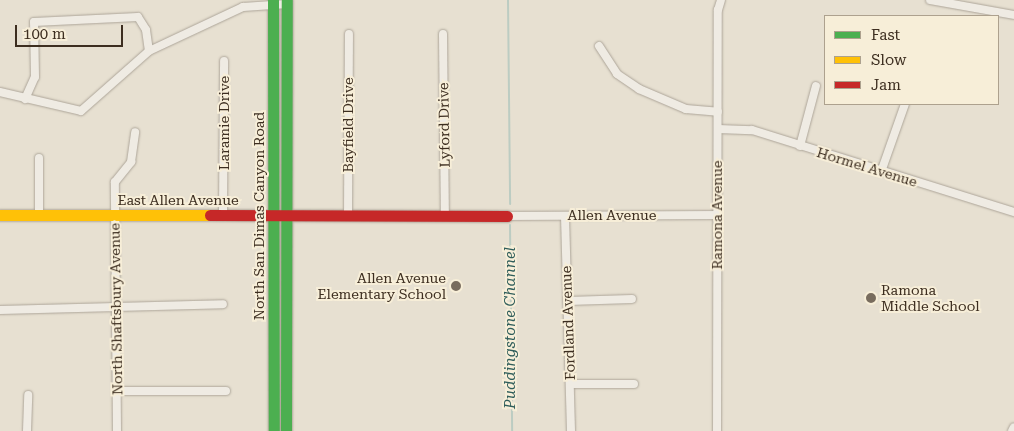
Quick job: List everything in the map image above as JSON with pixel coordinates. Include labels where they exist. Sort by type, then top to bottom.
[{"type":"main road","name":"North San Dimas Canyon Road","points":[[273,2],[274,431]]},
{"type":"main road","name":"North San Dimas Canyon Road","points":[[286,431],[288,2]]},
{"type":"main road","name":"East Allen Avenue","points":[[0,216],[507,216]]},
{"type":"street","name":"Ramona Avenue","points":[[717,431],[717,215],[721,0]]},
{"type":"street","points":[[930,0],[1014,15]]},
{"type":"street","points":[[0,92],[81,111],[150,51],[243,7],[273,2],[288,2]]},
{"type":"street","points":[[25,99],[35,77],[34,22],[138,17],[146,30],[150,51]]},
{"type":"street","name":"Bayfield Drive","points":[[348,216],[349,34]]},
{"type":"street","name":"Lyford Drive","points":[[443,34],[445,215]]},
{"type":"street","points":[[599,46],[618,74],[639,89],[686,109],[718,112]]},
{"type":"street","name":"Laramie Drive","points":[[224,61],[224,215]]},
{"type":"street","points":[[800,146],[816,86]]},
{"type":"street","points":[[881,172],[905,105]]},
{"type":"street","name":"Hormel Avenue","points":[[718,129],[752,130],[881,172],[1014,212]]},
{"type":"street","name":"North Shaftsbury Avenue","points":[[117,431],[114,216],[116,182],[131,162],[135,132]]},
{"type":"street","points":[[39,158],[39,216]]},
{"type":"street","name":"Allen Avenue","points":[[507,216],[717,215]]},
{"type":"street","name":"Fordland Avenue","points":[[565,216],[571,431]]},
{"type":"street","points":[[568,301],[632,299]]},
{"type":"street","points":[[0,310],[223,304]]},
{"type":"street","points":[[570,384],[634,384]]},
{"type":"street","points":[[117,391],[226,391]]},
{"type":"street","points":[[27,431],[28,395]]},
{"type":"street","points":[[1012,431],[1014,426]]},
{"type":"waterway","name":"Puddingstone Channel","points":[[508,0],[510,204]]},
{"type":"waterway","name":"Puddingstone Channel","points":[[510,225],[512,431]]},
{"type":"traffic: fast","points":[[273,0],[274,431]]},
{"type":"traffic: fast","points":[[286,431],[287,0]]},
{"type":"traffic: slow","points":[[0,215],[210,215]]},
{"type":"traffic: jam","points":[[210,215],[507,216]]},
{"type":"place","name":"Allen Avenue Elementary School","points":[[456,286]]},
{"type":"place","name":"Ramona Middle School","points":[[871,298]]}]
